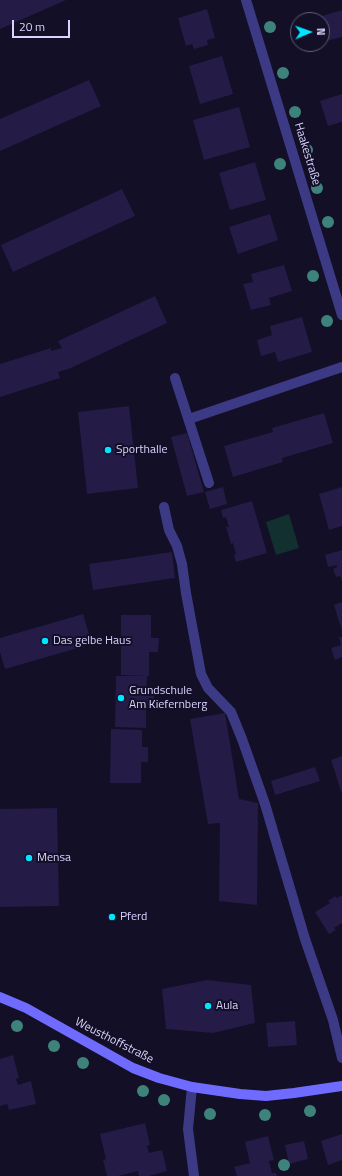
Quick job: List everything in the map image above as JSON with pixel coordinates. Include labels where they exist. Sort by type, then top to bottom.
[{"type":"street","name":"Haakestraße","points":[[246,0],[342,315]]},
{"type":"street","points":[[189,419],[342,367]]},
{"type":"street","points":[[175,378],[209,483]]},
{"type":"street","points":[[164,507],[168,530],[177,546],[182,564],[186,593],[202,674],[208,688],[231,712],[242,739],[264,804],[305,939],[333,1020],[342,1058]]},
{"type":"street","name":"Weusthoffstraße","points":[[0,997],[26,1008],[133,1068],[159,1078],[192,1087],[266,1096],[342,1086]]},
{"type":"street","points":[[192,1087],[188,1130],[194,1176]]},
{"type":"green space","points":[[289,514],[299,548],[276,555],[266,522]]},
{"type":"building","points":[[0,0],[66,0],[0,29]]},
{"type":"building","points":[[207,9],[215,38],[207,40],[208,45],[194,49],[192,44],[186,46],[178,18]]},
{"type":"building","points":[[342,10],[342,37],[330,40],[330,14]]},
{"type":"building","points":[[222,56],[233,94],[200,104],[189,66]]},
{"type":"building","points":[[89,80],[101,106],[0,151],[0,119]]},
{"type":"building","points":[[342,94],[342,122],[328,126],[320,101]]},
{"type":"building","points":[[239,107],[250,147],[204,160],[193,120]]},
{"type":"building","points":[[255,162],[266,200],[230,210],[219,173]]},
{"type":"building","points":[[122,189],[135,216],[13,272],[1,245]]},
{"type":"building","points":[[270,214],[278,240],[238,254],[229,227]]},
{"type":"building","points":[[284,265],[292,291],[269,298],[271,305],[251,310],[243,284],[253,282],[251,274]]},
{"type":"building","points":[[155,296],[167,323],[71,368],[58,372],[60,378],[0,397],[0,364],[51,348],[51,351],[62,348],[58,341]]},
{"type":"building","points":[[302,317],[312,352],[278,362],[275,352],[261,356],[257,340],[272,335],[270,326]]},
{"type":"building","name":"Sporthalle","points":[[129,406],[138,488],[87,494],[78,412]]},
{"type":"building","points":[[324,413],[333,443],[282,458],[283,462],[233,477],[224,446],[273,432],[272,428]]},
{"type":"building","points":[[187,433],[204,492],[187,496],[171,437]]},
{"type":"building","points":[[223,487],[227,504],[210,509],[205,492]]},
{"type":"building","points":[[342,487],[342,526],[329,530],[319,494]]},
{"type":"building","points":[[252,501],[267,553],[236,562],[234,555],[236,554],[233,543],[231,544],[226,527],[229,527],[226,517],[223,518],[221,510]]},
{"type":"building","points":[[342,550],[342,581],[340,576],[336,577],[333,569],[337,567],[337,565],[328,567],[325,555]]},
{"type":"building","points":[[172,552],[175,578],[93,590],[89,564]]},
{"type":"building","points":[[342,602],[342,631],[334,605]]},
{"type":"building","name":"Das gelbe Haus","points":[[83,614],[92,644],[5,669],[0,652],[0,638]]},
{"type":"building","points":[[121,615],[151,615],[151,638],[159,638],[158,652],[149,652],[149,676],[121,675]]},
{"type":"building","points":[[339,637],[342,637],[342,657],[335,660],[331,648],[341,645]]},
{"type":"building","points":[[116,676],[147,676],[146,694],[154,694],[154,708],[146,708],[146,728],[115,727]]},
{"type":"building","points":[[225,713],[239,799],[258,803],[257,905],[219,901],[220,823],[208,824],[190,719]]},
{"type":"building","points":[[111,729],[142,730],[142,747],[148,747],[148,762],[141,762],[141,783],[110,783]]},
{"type":"building","points":[[342,756],[342,794],[331,760]]},
{"type":"building","points":[[315,767],[320,781],[275,795],[271,781]]},
{"type":"building","name":"Mensa","points":[[57,808],[59,906],[0,907],[0,809]]},
{"type":"building","points":[[342,895],[342,923],[334,928],[336,930],[329,934],[315,912],[330,903],[328,901],[335,896],[337,898]]},
{"type":"building","name":"Aula","points":[[207,980],[251,985],[255,1023],[213,1033],[166,1029],[162,989]]},
{"type":"building","points":[[295,1021],[297,1045],[268,1047],[266,1023]]},
{"type":"building","points":[[13,1055],[19,1078],[16,1079],[18,1085],[31,1081],[36,1104],[9,1110],[7,1104],[0,1106],[0,1059]]},
{"type":"building","points":[[145,1123],[150,1145],[147,1146],[149,1153],[162,1150],[167,1171],[149,1176],[139,1176],[138,1171],[118,1176],[107,1176],[103,1160],[106,1159],[100,1134]]},
{"type":"building","points":[[342,1134],[342,1160],[328,1165],[321,1141]]},
{"type":"building","points":[[268,1136],[274,1160],[269,1161],[272,1173],[276,1173],[277,1176],[237,1176],[234,1167],[250,1163],[245,1142]]},
{"type":"building","points":[[304,1141],[308,1159],[289,1164],[285,1145]]},
{"type":"place","name":"Sporthalle","points":[[108,450]]},
{"type":"place","name":"Das gelbe Haus","points":[[45,641]]},
{"type":"place","name":"Grundschule Am Kiefernberg","points":[[121,698]]},
{"type":"place","name":"Mensa","points":[[29,858]]},
{"type":"place","name":"Pferd","points":[[112,917]]},
{"type":"place","name":"Aula","points":[[208,1006]]}]
